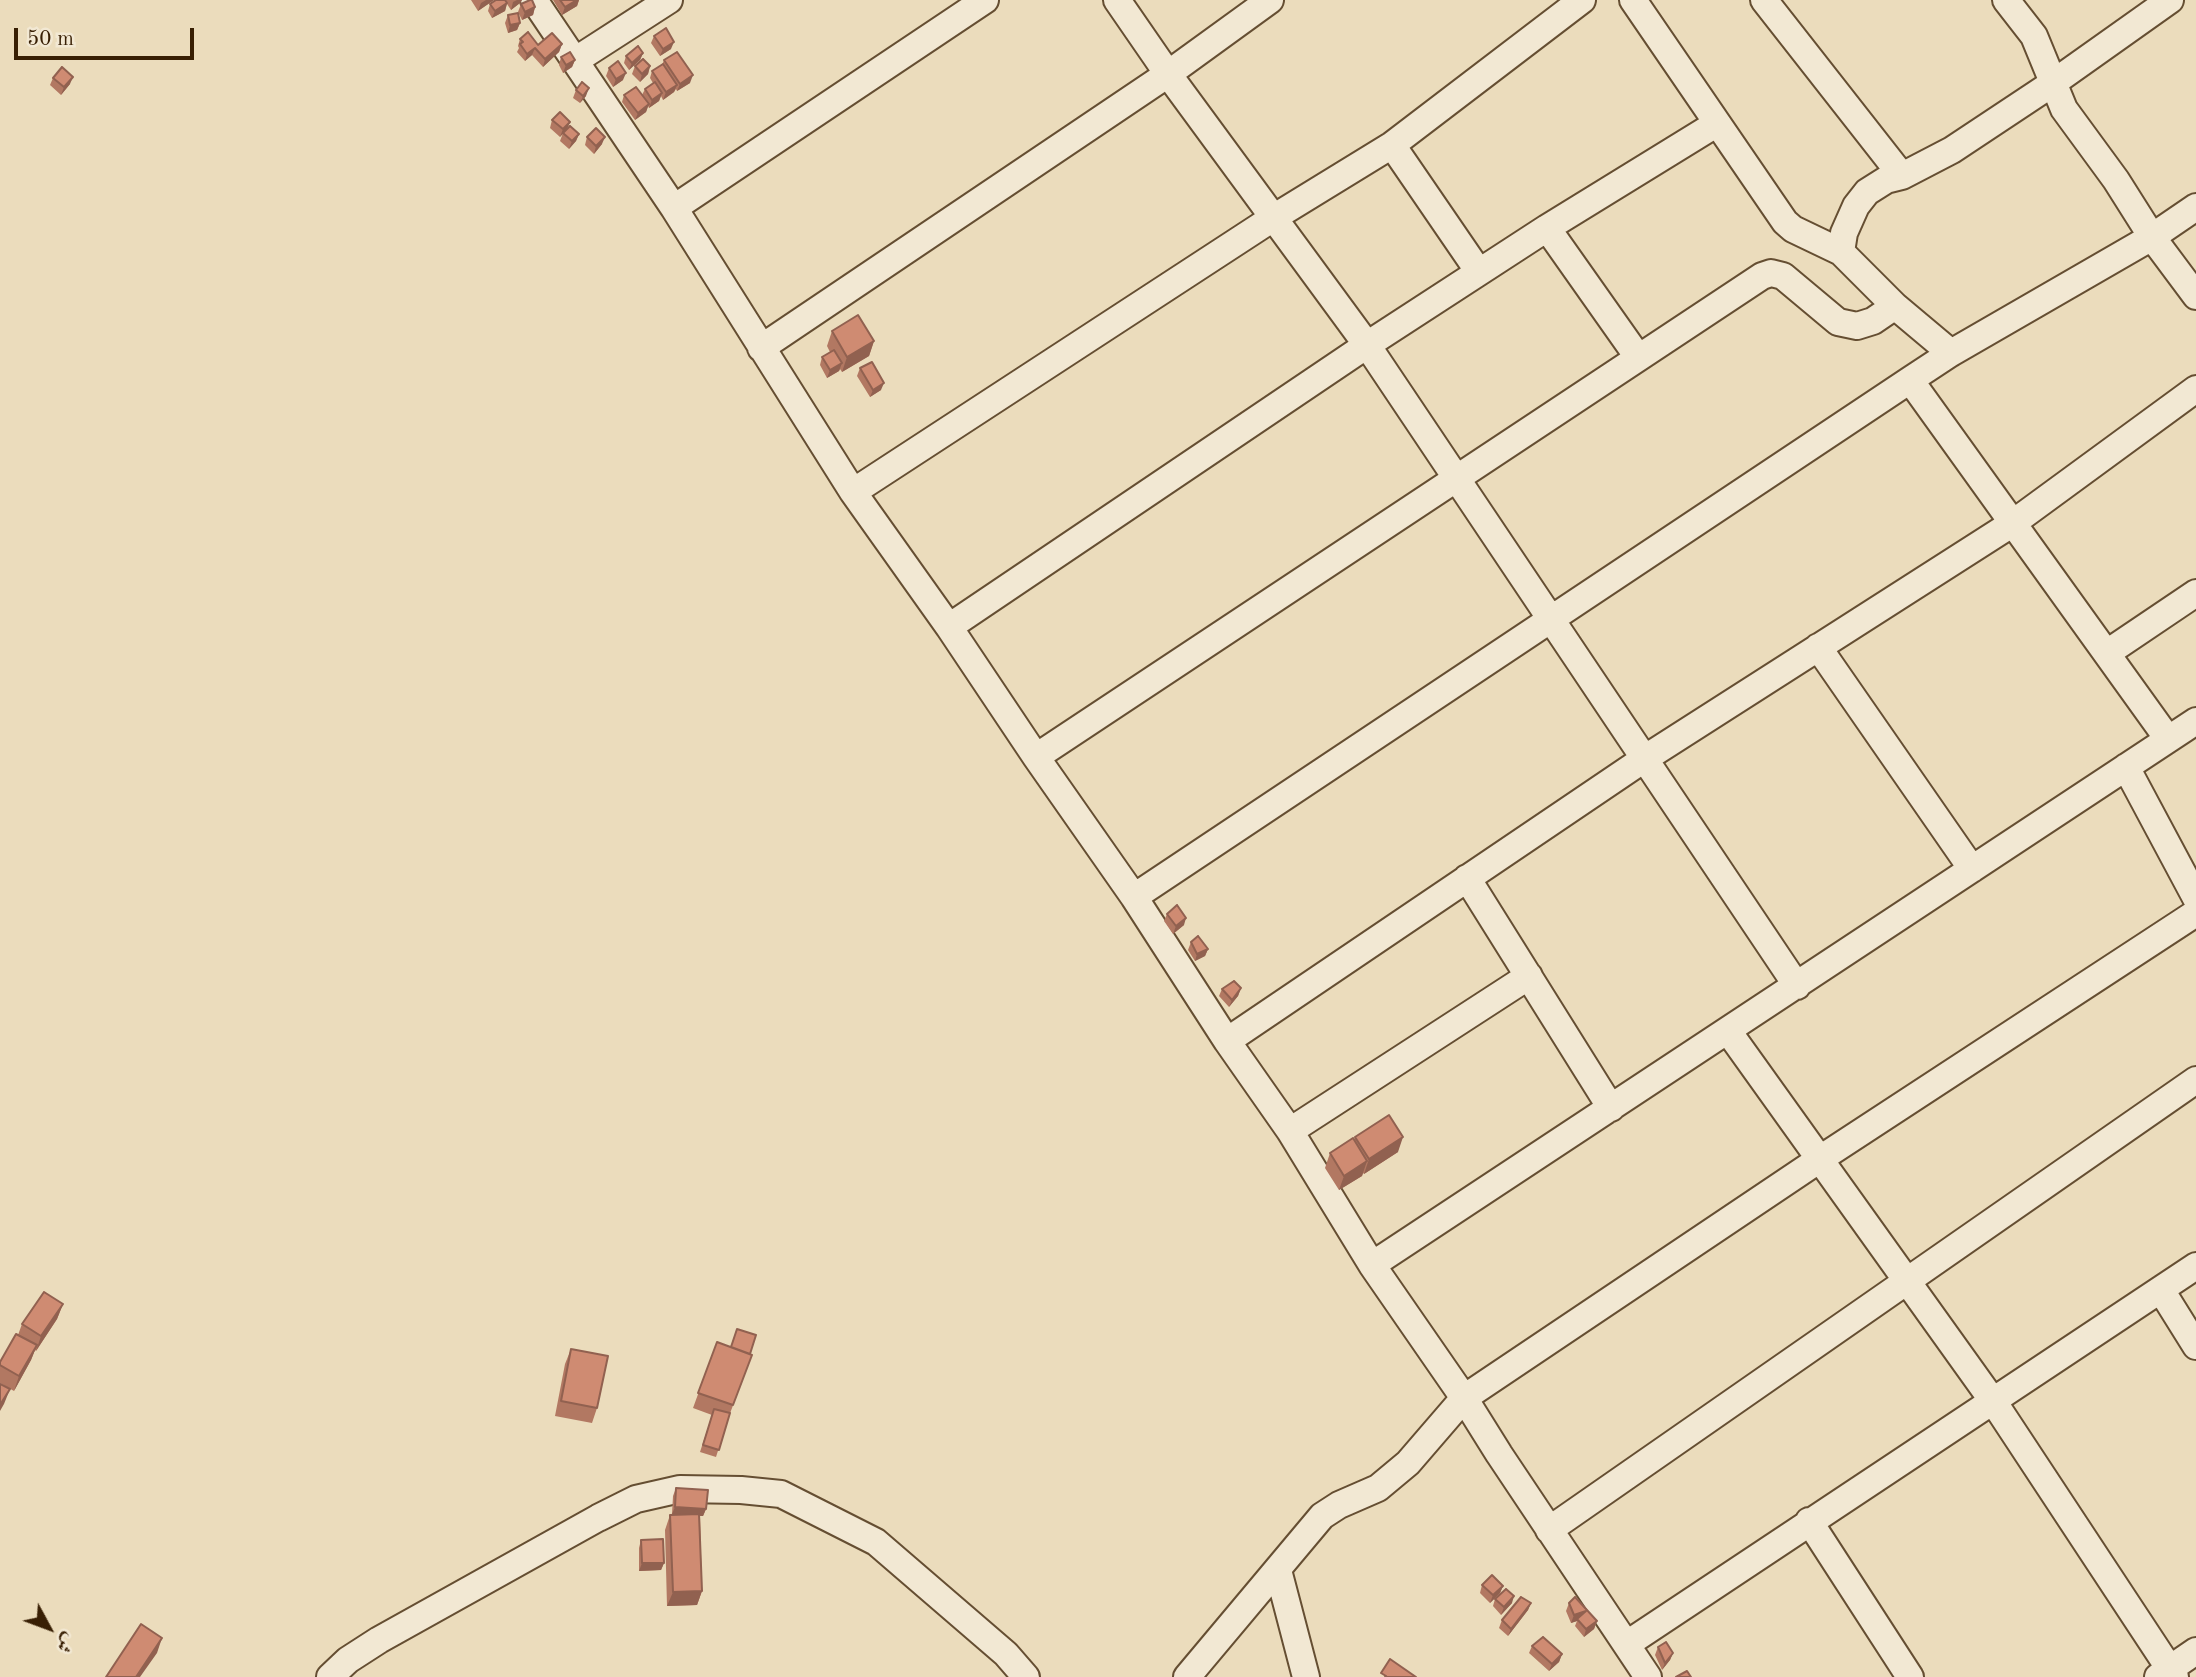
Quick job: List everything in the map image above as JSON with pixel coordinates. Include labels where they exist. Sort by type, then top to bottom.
[{"type":"street","points":[[534,0],[674,208],[853,492],[1134,897],[1227,1041],[1290,1131],[1372,1265],[1464,1398],[1648,1677]]},
{"type":"street","points":[[576,60],[669,0]]},
{"type":"street","points":[[674,208],[985,0]]},
{"type":"street","points":[[1118,0],[1168,74],[1367,345],[1797,986]]},
{"type":"street","points":[[761,348],[1168,74],[1270,0]]},
{"type":"street","points":[[853,492],[1273,218],[1392,145],[1582,0]]},
{"type":"street","points":[[1633,0],[1785,222],[1793,229],[1841,252],[1895,306],[1951,354]]},
{"type":"street","points":[[1764,0],[1902,176]]},
{"type":"street","points":[[2006,0],[2034,36],[2064,109],[2196,296]]},
{"type":"street","points":[[1841,252],[1844,233],[1856,206],[1867,192],[1886,180],[1902,176],[1952,150],[2171,0]]},
{"type":"street","points":[[949,627],[1367,345],[1547,228],[1716,124]]},
{"type":"street","points":[[1392,145],[1479,272]]},
{"type":"street","points":[[1134,897],[1910,380],[2152,237],[2196,207]]},
{"type":"street","points":[[1547,228],[1638,357]]},
{"type":"street","points":[[1036,757],[1638,357],[1771,273],[1783,276],[1838,322],[1857,326],[1873,321],[1895,306]]},
{"type":"street","points":[[1910,380],[2168,739]]},
{"type":"street","points":[[1227,1041],[1644,759],[2013,523],[2196,389]]},
{"type":"street","points":[[2106,653],[2196,593]]},
{"type":"street","points":[[1818,648],[1972,869]]},
{"type":"street","points":[[1372,1265],[2196,721]]},
{"type":"street","points":[[2126,767],[2196,898]]},
{"type":"street","points":[[1467,878],[1611,1108]]},
{"type":"street","points":[[1187,1677],[1322,1516],[1339,1505],[1378,1488],[1438,1431],[1464,1398],[1820,1159],[2196,913]]},
{"type":"street","points":[[1290,1131],[1529,976]]},
{"type":"street","points":[[1728,1031],[1993,1401],[2167,1674],[2196,1651]]},
{"type":"street","points":[[1549,1530],[2196,1080]]},
{"type":"street","points":[[1626,1644],[2196,1266]]},
{"type":"street","points":[[2161,1290],[2196,1346]]},
{"type":"street","points":[[330,1677],[348,1660],[379,1640],[598,1518],[636,1499],[680,1489],[781,1494],[876,1542],[1006,1654],[1026,1677]]},
{"type":"street","points":[[1809,1521],[1910,1677]]},
{"type":"street","points":[[1278,1570],[1306,1677]]},
{"type":"building","points":[[496,0],[505,0],[507,3],[495,11],[490,4]]},
{"type":"building","points":[[530,0],[535,7],[525,12],[521,4]]},
{"type":"building","points":[[560,0],[577,0],[565,7]]},
{"type":"building","points":[[518,13],[520,23],[510,25],[508,15]]},
{"type":"building","points":[[666,28],[674,42],[663,49],[654,36]]},
{"type":"building","points":[[528,32],[538,45],[552,33],[562,44],[545,59],[535,48],[527,54],[520,44],[523,42],[520,39]]},
{"type":"building","points":[[638,46],[643,53],[632,63],[626,56]]},
{"type":"building","points":[[570,52],[575,60],[566,65],[561,57]]},
{"type":"building","points":[[677,52],[693,75],[680,84],[664,60]]},
{"type":"building","points":[[643,59],[650,66],[642,74],[635,66]]},
{"type":"building","points":[[618,61],[626,73],[616,79],[609,68]]},
{"type":"building","points":[[663,64],[677,85],[666,92],[652,71]]},
{"type":"building","points":[[62,67],[73,77],[64,87],[53,78]]},
{"type":"building","points":[[582,82],[589,88],[583,96],[576,90]]},
{"type":"building","points":[[655,82],[662,93],[652,100],[645,89]]},
{"type":"building","points":[[636,87],[649,104],[638,113],[624,95]]},
{"type":"building","points":[[560,112],[570,122],[563,129],[552,120]]},
{"type":"building","points":[[570,126],[579,134],[572,141],[563,133]]},
{"type":"building","points":[[596,128],[605,137],[596,146],[587,137]]},
{"type":"building","points":[[858,315],[874,341],[847,357],[832,331]]},
{"type":"building","points":[[834,350],[842,363],[830,370],[822,357]]},
{"type":"building","points":[[872,362],[884,383],[873,390],[860,368]]},
{"type":"building","points":[[1177,905],[1186,918],[1176,926],[1167,914]]},
{"type":"building","points":[[1198,936],[1208,949],[1197,954],[1191,942]]},
{"type":"building","points":[[1234,981],[1241,988],[1232,1000],[1222,989]]},
{"type":"building","points":[[1389,1115],[1403,1137],[1369,1159],[1355,1137]]},
{"type":"building","points":[[1353,1138],[1367,1161],[1344,1176],[1330,1153]]},
{"type":"building","points":[[44,1292],[63,1304],[41,1336],[22,1324]]},
{"type":"building","points":[[737,1329],[756,1335],[750,1354],[731,1347]]},
{"type":"building","points":[[16,1334],[37,1345],[19,1376],[0,1365]]},
{"type":"building","points":[[717,1342],[752,1355],[733,1405],[698,1393]]},
{"type":"building","points":[[571,1349],[608,1356],[597,1408],[561,1401]]},
{"type":"building","points":[[0,1384],[10,1389],[0,1405]]},
{"type":"building","points":[[714,1409],[730,1413],[719,1450],[703,1445]]},
{"type":"building","points":[[676,1488],[708,1490],[706,1509],[675,1507]]},
{"type":"building","points":[[699,1514],[702,1591],[673,1592],[670,1515]]},
{"type":"building","points":[[663,1539],[664,1563],[642,1563],[641,1540]]},
{"type":"building","points":[[1492,1575],[1503,1586],[1493,1595],[1482,1585]]},
{"type":"building","points":[[1506,1589],[1514,1596],[1504,1607],[1495,1599]]},
{"type":"building","points":[[1521,1597],[1531,1603],[1511,1629],[1502,1620]]},
{"type":"building","points":[[1575,1597],[1597,1621],[1586,1629],[1577,1619],[1586,1611],[1574,1615],[1569,1603]]},
{"type":"building","points":[[141,1624],[162,1638],[136,1677],[106,1677]]},
{"type":"building","points":[[1543,1637],[1562,1654],[1552,1664],[1532,1646]]},
{"type":"building","points":[[1666,1642],[1673,1653],[1665,1663],[1658,1647]]},
{"type":"building","points":[[1390,1659],[1416,1677],[1385,1677],[1381,1673]]},
{"type":"building","points":[[1687,1671],[1691,1677],[1676,1677]]}]
